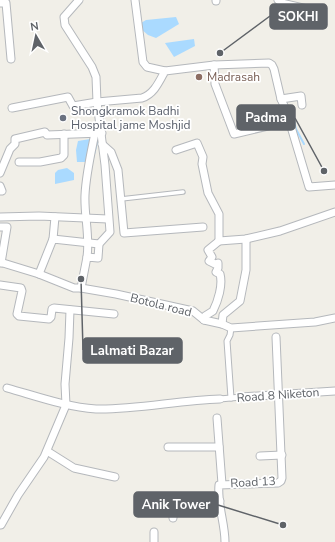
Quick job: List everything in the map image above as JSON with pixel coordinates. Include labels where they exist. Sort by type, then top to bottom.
[{"type":"street","points":[[79,0],[64,16],[63,20],[72,37],[92,67],[96,77],[99,133],[105,165],[110,232],[98,244],[98,258],[87,257]]},
{"type":"street","points":[[135,0],[143,62],[147,67],[165,71],[214,65],[269,63],[272,65],[281,99],[309,187],[335,185]]},
{"type":"street","points":[[278,0],[282,4],[307,10]]},
{"type":"street","points":[[0,3],[6,3],[11,59]]},
{"type":"street","points":[[214,65],[215,84],[234,134],[289,121]]},
{"type":"street","points":[[12,108],[68,97],[73,106],[97,102],[142,98],[148,96],[157,86],[165,71]]},
{"type":"street","points":[[281,99],[301,96],[302,105]]},
{"type":"street","points":[[0,173],[10,149],[15,144],[15,138],[45,132],[48,135],[99,133]]},
{"type":"street","points":[[81,288],[89,243],[85,195],[87,176],[99,133]]},
{"type":"street","points":[[18,162],[40,162],[61,158],[64,155],[64,134]]},
{"type":"street","points":[[176,150],[197,143],[204,157],[202,164],[208,193],[219,214],[219,240]]},
{"type":"street","points":[[102,144],[111,152],[118,170],[124,232],[203,227]]},
{"type":"street","points":[[0,186],[2,191],[0,191]]},
{"type":"street","points":[[204,320],[205,316],[213,311],[219,295],[221,277],[220,274],[216,272],[218,263],[214,264],[209,261],[212,258],[208,250],[219,240],[246,239],[280,231],[335,212]]},
{"type":"street","points":[[0,217],[39,216],[108,219]]},
{"type":"street","points":[[39,274],[54,240],[55,217]]},
{"type":"street","points":[[0,227],[7,227],[0,262]]},
{"type":"street","points":[[222,324],[223,315],[240,300],[246,270],[246,239]]},
{"type":"street","points":[[54,240],[98,244]]},
{"type":"street","name":"Botola road","points":[[0,262],[39,274],[74,288],[116,294],[193,311],[204,320],[222,324],[231,328],[314,322],[335,318]]},
{"type":"street","points":[[0,285],[21,288],[19,316],[49,319],[51,317],[52,309],[54,308],[114,314]]},
{"type":"street","points":[[0,525],[2,525],[18,495],[47,451],[66,405],[65,384],[70,310]]},
{"type":"street","points":[[231,328],[227,342],[231,398]]},
{"type":"street","name":"Road 13","points":[[225,542],[225,530],[220,502],[220,485],[278,483],[282,478],[276,337]]},
{"type":"street","points":[[7,388],[66,405],[112,409],[202,399],[220,399]]},
{"type":"street","name":"Road 8 Niketon","points":[[220,399],[335,391]]},
{"type":"street","points":[[217,418],[222,484]]},
{"type":"street","points":[[168,447],[219,447]]},
{"type":"street","points":[[47,451],[74,468],[115,477]]},
{"type":"street","points":[[260,456],[282,455]]},
{"type":"street","points":[[173,518],[174,505],[178,503],[220,502]]},
{"type":"street","points":[[154,532],[154,542]]},
{"type":"lane","points":[[121,199],[183,192]]},
{"type":"water","points":[[176,17],[179,24],[156,38],[148,35],[141,29],[141,23],[146,20]]},
{"type":"water","points":[[194,39],[195,46],[174,57],[165,43]]},
{"type":"water","points":[[96,138],[99,139],[93,162],[77,162],[76,150],[78,141]]},
{"type":"water","points":[[67,168],[74,173],[74,180],[55,184],[55,173],[58,170]]},
{"type":"waterway","points":[[291,109],[296,129],[304,144]]},
{"type":"place","name":"SOKHI","points":[[220,53]]},
{"type":"place","name":"Madrasah","points":[[199,77]]},
{"type":"place","name":"Shongkramok Badhi Hospital jame Moshjid","points":[[63,118]]},
{"type":"place","name":"Padma","points":[[324,171]]},
{"type":"place","name":"Lalmati Bazar","points":[[81,279]]},
{"type":"place","name":"Anik Tower","points":[[283,525]]}]
